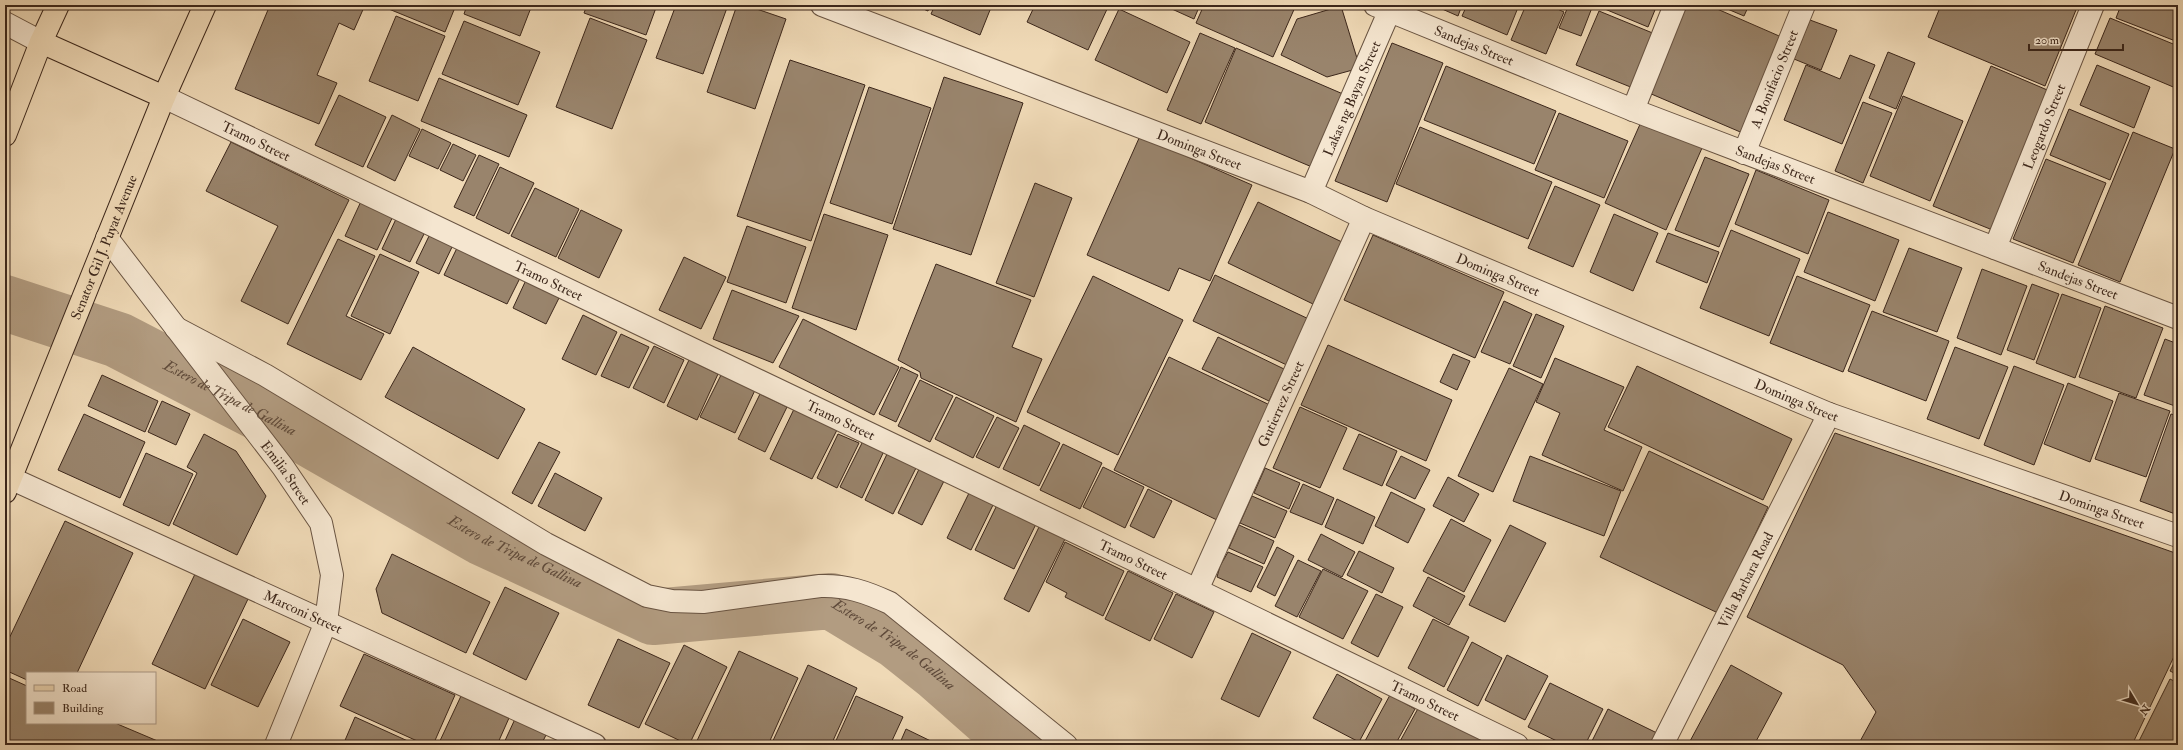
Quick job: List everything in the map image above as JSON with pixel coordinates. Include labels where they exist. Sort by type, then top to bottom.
[{"type":"main road","points":[[5,135],[41,42],[58,5]]},
{"type":"main road","name":"Senator Gil J. Puyat Avenue","points":[[8,485],[164,97],[205,5]]},
{"type":"main road","points":[[41,42],[164,97]]},
{"type":"street","name":"Dominga Street","points":[[822,5],[1311,192],[1364,218],[1829,414],[2178,536]]},
{"type":"street","points":[[1633,110],[1675,5]]},
{"type":"street","name":"A. Bonifacio Street","points":[[1744,153],[1804,5]]},
{"type":"street","name":"Leogardo Street","points":[[1995,248],[2093,5]]},
{"type":"street","name":"Lakas ng Bayan Street","points":[[1311,192],[1386,7]]},
{"type":"street","name":"Sandejas Street","points":[[1386,7],[1633,110],[2178,318]]},
{"type":"street","points":[[5,23],[41,42]]},
{"type":"street","name":"Tramo Street","points":[[164,97],[1197,590],[1517,745]]},
{"type":"street","name":"Gutierrez Street","points":[[1197,590],[1364,218]]},
{"type":"street","name":"Emilia Street","points":[[107,238],[283,467],[321,523],[332,575],[326,622],[276,745]]},
{"type":"street","points":[[176,328],[265,375],[546,544],[648,596],[672,601],[703,602],[820,586],[839,586],[862,591],[890,603],[1066,745]]},
{"type":"street","name":"Villa Barbara Road","points":[[1662,745],[1829,414]]},
{"type":"street","name":"Marconi Street","points":[[8,485],[326,622],[594,745]]},
{"type":"building","points":[[270,5],[365,5],[354,30],[339,23],[317,75],[337,83],[319,124],[235,89]]},
{"type":"building","points":[[379,5],[456,5],[445,32]]},
{"type":"building","points":[[467,5],[532,5],[520,36],[464,14]]},
{"type":"building","points":[[587,5],[657,5],[646,35],[584,13]]},
{"type":"building","points":[[676,5],[728,5],[703,74],[656,58]]},
{"type":"building","points":[[737,5],[745,5],[786,19],[755,109],[707,92]]},
{"type":"building","points":[[914,5],[930,5],[928,11]]},
{"type":"building","points":[[935,5],[992,5],[980,35],[931,14]]},
{"type":"building","points":[[1035,5],[1104,5],[1108,7],[1088,50],[1027,22]]},
{"type":"building","points":[[1163,5],[1200,5],[1194,19]]},
{"type":"building","points":[[1204,5],[1296,5],[1273,57],[1196,23]]},
{"type":"building","points":[[1433,5],[1462,5],[1458,16]]},
{"type":"building","points":[[1467,5],[1519,5],[1507,35],[1462,16]]},
{"type":"building","points":[[1526,5],[1549,5],[1564,12],[1546,54],[1511,40]]},
{"type":"building","points":[[1556,5],[1593,5],[1581,36],[1559,28],[1567,9]]},
{"type":"building","points":[[1601,5],[1657,5],[1648,27],[1600,7]]},
{"type":"building","points":[[1687,5],[1708,5],[1786,39],[1745,134],[1649,93]]},
{"type":"building","points":[[1718,5],[1749,5],[1744,16]]},
{"type":"building","points":[[1941,5],[2078,5],[2045,86],[1928,37]]},
{"type":"building","points":[[2121,5],[2178,5],[2178,42],[2116,18]]},
{"type":"building","points":[[1341,6],[1360,68],[1327,77],[1281,55],[1297,19]]},
{"type":"building","points":[[1119,9],[1190,42],[1167,93],[1095,60]]},
{"type":"building","points":[[1599,11],[1655,34],[1633,88],[1576,65]]},
{"type":"building","points":[[396,16],[445,36],[418,101],[369,81]]},
{"type":"building","points":[[590,18],[647,40],[612,129],[556,107]]},
{"type":"building","points":[[2110,18],[2178,46],[2178,89],[2095,54]]},
{"type":"building","points":[[1810,20],[1837,30],[1821,70],[1794,59]]},
{"type":"building","points":[[464,21],[540,52],[518,105],[442,74]]},
{"type":"building","points":[[1200,33],[1235,48],[1201,124],[1167,110]]},
{"type":"building","points":[[1392,43],[1443,63],[1387,202],[1335,181]]},
{"type":"building","points":[[1236,48],[1343,94],[1312,167],[1205,122]]},
{"type":"building","points":[[1888,52],[1915,63],[1896,109],[1869,98]]},
{"type":"building","points":[[1850,55],[1875,65],[1842,144],[1784,120],[1806,65],[1840,79]]},
{"type":"building","points":[[790,60],[865,85],[811,241],[737,216]]},
{"type":"building","points":[[2097,65],[2150,87],[2134,128],[2080,105]]},
{"type":"building","points":[[1446,66],[1556,111],[1534,164],[1424,120]]},
{"type":"building","points":[[1991,66],[2052,92],[1995,231],[1933,206]]},
{"type":"building","points":[[944,77],[1023,103],[971,255],[893,229]]},
{"type":"building","points":[[439,78],[527,115],[509,157],[421,121]]},
{"type":"building","points":[[869,87],[931,108],[892,224],[830,203]]},
{"type":"building","points":[[339,95],[386,117],[363,167],[315,145]]},
{"type":"building","points":[[1903,96],[1963,121],[1930,201],[1870,176]]},
{"type":"building","points":[[1863,102],[1892,113],[1863,183],[1835,171]]},
{"type":"building","points":[[2069,109],[2129,134],[2110,180],[2050,155]]},
{"type":"building","points":[[1559,113],[1628,141],[1604,198],[1535,170]]},
{"type":"building","points":[[392,115],[420,129],[395,181],[367,167]]},
{"type":"building","points":[[1641,122],[1702,148],[1666,230],[1605,203]]},
{"type":"building","points":[[1420,127],[1552,182],[1528,239],[1396,184]]},
{"type":"building","points":[[422,129],[451,143],[438,169],[409,156]]},
{"type":"building","points":[[2133,132],[2175,149],[2120,282],[2078,265]]},
{"type":"building","points":[[1140,136],[1252,185],[1210,281],[1179,268],[1169,291],[1087,255]]},
{"type":"building","points":[[231,142],[349,200],[288,324],[241,301],[278,226],[206,191]]},
{"type":"building","points":[[453,144],[476,155],[463,181],[440,170]]},
{"type":"building","points":[[479,155],[499,164],[474,216],[454,207]]},
{"type":"building","points":[[1705,157],[1749,174],[1719,247],[1675,230]]},
{"type":"building","points":[[2046,159],[2106,183],[2073,263],[2013,239]]},
{"type":"building","points":[[500,167],[534,183],[509,234],[476,218]]},
{"type":"building","points":[[1756,170],[1829,200],[1808,254],[1735,224]]},
{"type":"building","points":[[1035,183],[1072,198],[1034,297],[996,283]]},
{"type":"building","points":[[1555,186],[1600,205],[1573,267],[1528,248]]},
{"type":"building","points":[[535,188],[579,209],[556,257],[511,236]]},
{"type":"building","points":[[363,197],[395,212],[377,250],[345,236]]},
{"type":"building","points":[[1258,202],[1342,242],[1313,304],[1228,263]]},
{"type":"building","points":[[581,210],[622,230],[599,278],[558,258]]},
{"type":"building","points":[[1828,212],[1899,240],[1875,301],[1804,272]]},
{"type":"building","points":[[824,214],[888,235],[856,330],[792,308]]},
{"type":"building","points":[[1614,214],[1658,233],[1633,291],[1590,272]]},
{"type":"building","points":[[396,219],[425,232],[410,262],[382,249]]},
{"type":"building","points":[[747,226],[806,247],[786,303],[727,282]]},
{"type":"building","points":[[1731,230],[1800,259],[1769,336],[1700,308]]},
{"type":"building","points":[[1668,233],[1719,252],[1707,283],[1656,262]]},
{"type":"building","points":[[430,234],[453,245],[439,274],[416,263]]},
{"type":"building","points":[[1373,235],[1504,292],[1475,358],[1344,300]]},
{"type":"building","points":[[338,239],[375,256],[346,316],[384,334],[361,380],[287,344]]},
{"type":"building","points":[[457,248],[520,278],[507,304],[444,275]]},
{"type":"building","points":[[1909,248],[1962,268],[1937,332],[1883,312]]},
{"type":"building","points":[[380,254],[419,272],[390,334],[351,316]]},
{"type":"building","points":[[684,257],[726,277],[701,329],[659,310]]},
{"type":"building","points":[[936,264],[1031,300],[1012,347],[1042,359],[1016,422],[921,378],[920,372],[898,360]]},
{"type":"building","points":[[1982,269],[2027,286],[2001,355],[1957,338]]},
{"type":"building","points":[[1215,275],[1313,321],[1291,367],[1193,321]]},
{"type":"building","points":[[1093,276],[1183,320],[1118,455],[1027,412]]},
{"type":"building","points":[[1797,276],[1870,305],[1843,372],[1770,343]]},
{"type":"building","points":[[526,280],[560,296],[546,324],[513,308]]},
{"type":"building","points":[[2032,284],[2059,294],[2034,360],[2007,350]]},
{"type":"building","points":[[732,290],[799,316],[773,363],[713,339]]},
{"type":"building","points":[[2062,294],[2101,308],[2075,378],[2036,363]]},
{"type":"building","points":[[1504,301],[1532,314],[1510,364],[1481,352]]},
{"type":"building","points":[[2105,306],[2163,328],[2136,398],[2079,377]]},
{"type":"building","points":[[1872,311],[1949,341],[1926,401],[1848,371]]},
{"type":"building","points":[[1536,314],[1564,326],[1541,378],[1513,366]]},
{"type":"building","points":[[583,315],[617,332],[596,375],[562,359]]},
{"type":"building","points":[[803,319],[899,367],[874,415],[779,367]]},
{"type":"building","points":[[621,334],[649,347],[629,388],[601,376]]},
{"type":"building","points":[[1218,337],[1284,369],[1269,401],[1202,369]]},
{"type":"building","points":[[2165,339],[2178,344],[2178,398],[2175,406],[2144,395]]},
{"type":"building","points":[[1328,345],[1452,400],[1426,461],[1301,405]]},
{"type":"building","points":[[654,346],[684,360],[664,403],[633,388]]},
{"type":"building","points":[[413,347],[525,409],[498,459],[385,397]]},
{"type":"building","points":[[1955,347],[2008,367],[1979,439],[1927,419]]},
{"type":"building","points":[[1453,354],[1470,361],[1457,390],[1440,382]]},
{"type":"building","points":[[1169,357],[1274,407],[1219,521],[1114,470]]},
{"type":"building","points":[[1555,358],[1624,387],[1604,430],[1642,447],[1623,491],[1542,455],[1560,413],[1536,402]]},
{"type":"building","points":[[689,360],[718,374],[697,420],[667,406]]},
{"type":"building","points":[[1637,366],[1792,439],[1763,500],[1608,427]]},
{"type":"building","points":[[2014,366],[2064,385],[2034,465],[1984,445]]},
{"type":"building","points":[[901,367],[918,375],[896,422],[879,414]]},
{"type":"building","points":[[1509,368],[1543,384],[1493,492],[1458,476]]},
{"type":"building","points":[[722,373],[756,388],[735,433],[700,417]]},
{"type":"building","points":[[102,375],[158,401],[145,432],[88,406]]},
{"type":"building","points":[[920,380],[953,396],[930,442],[898,426]]},
{"type":"building","points":[[2068,383],[2113,401],[2090,462],[2044,444]]},
{"type":"building","points":[[2119,393],[2170,411],[2146,477],[2095,459]]},
{"type":"building","points":[[760,394],[787,407],[765,452],[738,439]]},
{"type":"building","points":[[956,397],[994,416],[973,458],[935,439]]},
{"type":"building","points":[[162,401],[190,414],[176,445],[148,432]]},
{"type":"building","points":[[795,407],[838,428],[812,479],[770,459]]},
{"type":"building","points":[[1300,407],[1347,428],[1320,488],[1273,468]]},
{"type":"building","points":[[84,414],[145,442],[120,498],[58,470]]},
{"type":"building","points":[[2171,414],[2178,416],[2178,515],[2140,501]]},
{"type":"building","points":[[997,417],[1019,428],[999,468],[976,457]]},
{"type":"building","points":[[1024,425],[1060,443],[1039,486],[1003,469]]},
{"type":"building","points":[[1835,433],[2178,554],[2178,648],[2132,745],[1858,745],[1876,712],[1843,665],[1747,617]]},
{"type":"building","points":[[204,434],[236,451],[266,496],[237,555],[173,524],[197,473],[187,467]]},
{"type":"building","points":[[838,434],[859,443],[837,488],[817,478]]},
{"type":"building","points":[[1359,434],[1397,451],[1382,486],[1343,469]]},
{"type":"building","points":[[863,441],[884,451],[862,498],[840,487]]},
{"type":"building","points":[[539,442],[560,452],[532,504],[512,493]]},
{"type":"building","points":[[1063,444],[1102,463],[1080,509],[1040,490]]},
{"type":"building","points":[[1649,451],[1768,507],[1718,613],[1600,557]]},
{"type":"building","points":[[888,452],[917,466],[893,514],[865,500]]},
{"type":"building","points":[[146,453],[193,474],[169,526],[123,505]]},
{"type":"building","points":[[1401,456],[1430,470],[1415,499],[1386,485]]},
{"type":"building","points":[[1530,456],[1621,491],[1604,536],[1513,501]]},
{"type":"building","points":[[921,465],[946,477],[922,525],[898,513]]},
{"type":"building","points":[[1103,467],[1144,487],[1125,528],[1083,507]]},
{"type":"building","points":[[1265,468],[1300,483],[1289,509],[1254,493]]},
{"type":"building","points":[[555,473],[602,498],[585,531],[538,506]]},
{"type":"building","points":[[1448,477],[1479,494],[1464,522],[1433,506]]},
{"type":"building","points":[[1303,484],[1334,498],[1322,525],[1290,512]]},
{"type":"building","points":[[1148,489],[1172,501],[1154,538],[1130,526]]},
{"type":"building","points":[[1391,492],[1425,509],[1408,543],[1375,526]]},
{"type":"building","points":[[969,493],[993,505],[971,550],[947,538]]},
{"type":"building","points":[[1252,496],[1287,511],[1275,538],[1240,523]]},
{"type":"building","points":[[1337,499],[1375,517],[1363,544],[1325,527]]},
{"type":"building","points":[[998,503],[1037,522],[1014,569],[975,550]]},
{"type":"building","points":[[1451,519],[1491,540],[1464,592],[1423,571]]},
{"type":"building","points":[[65,521],[133,553],[77,672],[26,672],[26,680],[5,670],[5,647]]},
{"type":"building","points":[[1239,525],[1274,541],[1264,564],[1229,548]]},
{"type":"building","points":[[1510,525],[1546,543],[1505,622],[1469,605]]},
{"type":"building","points":[[1039,527],[1065,539],[1029,612],[1004,599]]},
{"type":"building","points":[[1321,534],[1355,552],[1342,577],[1308,560]]},
{"type":"building","points":[[1065,542],[1124,571],[1103,616],[1065,597],[1067,593],[1046,582]]},
{"type":"building","points":[[1277,547],[1294,556],[1275,596],[1257,587]]},
{"type":"building","points":[[1359,551],[1394,568],[1382,593],[1347,575]]},
{"type":"building","points":[[1228,552],[1263,567],[1251,592],[1217,577],[1220,566]]},
{"type":"building","points":[[392,554],[490,602],[466,653],[382,613],[376,589]]},
{"type":"building","points":[[1298,560],[1321,571],[1297,617],[1275,606]]},
{"type":"building","points":[[1323,569],[1368,591],[1343,639],[1299,617]]},
{"type":"building","points":[[1128,571],[1173,593],[1150,641],[1105,619]]},
{"type":"building","points":[[195,574],[248,599],[205,689],[152,664]]},
{"type":"building","points":[[1428,577],[1465,596],[1449,625],[1413,606]]},
{"type":"building","points":[[505,587],[559,613],[526,680],[473,654]]},
{"type":"building","points":[[1176,594],[1214,612],[1192,658],[1154,639]]},
{"type":"building","points":[[1376,594],[1403,607],[1378,657],[1351,643]]},
{"type":"building","points":[[243,619],[290,642],[258,707],[211,685]]},
{"type":"building","points":[[1433,619],[1469,637],[1444,687],[1408,668]]},
{"type":"building","points":[[1252,633],[1291,652],[1259,717],[1221,699]]},
{"type":"building","points":[[618,639],[670,663],[639,728],[588,705]]},
{"type":"building","points":[[1472,642],[1502,658],[1478,706],[1447,690]]},
{"type":"building","points":[[684,645],[727,667],[689,745],[645,724]]},
{"type":"building","points":[[739,651],[798,678],[768,745],[695,745]]},
{"type":"building","points":[[364,654],[455,695],[433,745],[426,745],[340,706]]},
{"type":"building","points":[[1507,655],[1548,676],[1525,720],[1485,700]]},
{"type":"building","points":[[2178,655],[2178,675],[2170,671]]},
{"type":"building","points":[[808,665],[857,688],[831,745],[771,745]]},
{"type":"building","points":[[1731,665],[1782,693],[1754,745],[1692,745],[1689,743]]},
{"type":"building","points":[[1337,674],[1382,699],[1359,742],[1313,718]]},
{"type":"building","points":[[7,677],[26,686],[26,724],[117,724],[167,745],[5,745],[5,683]]},
{"type":"building","points":[[2170,679],[2178,683],[2178,745],[2137,745]]},
{"type":"building","points":[[1550,683],[1603,709],[1585,745],[1565,745],[1528,727]]},
{"type":"building","points":[[1390,695],[1415,709],[1395,745],[1372,745],[1365,741]]},
{"type":"building","points":[[461,696],[509,718],[497,745],[438,745]]},
{"type":"building","points":[[856,696],[903,717],[890,745],[834,745]]},
{"type":"building","points":[[1421,703],[1499,745],[1398,745]]},
{"type":"building","points":[[1608,709],[1659,734],[1653,745],[1590,745]]},
{"type":"building","points":[[355,717],[410,742],[408,745],[343,745]]},
{"type":"building","points":[[515,719],[547,733],[541,745],[503,745]]},
{"type":"building","points":[[906,729],[939,745],[899,745]]},
{"type":"waterway","name":"Estero de Tripa de Gallina","points":[[5,303],[118,340],[306,437],[481,537],[653,617],[831,601],[897,641],[936,672],[1019,745]]}]
